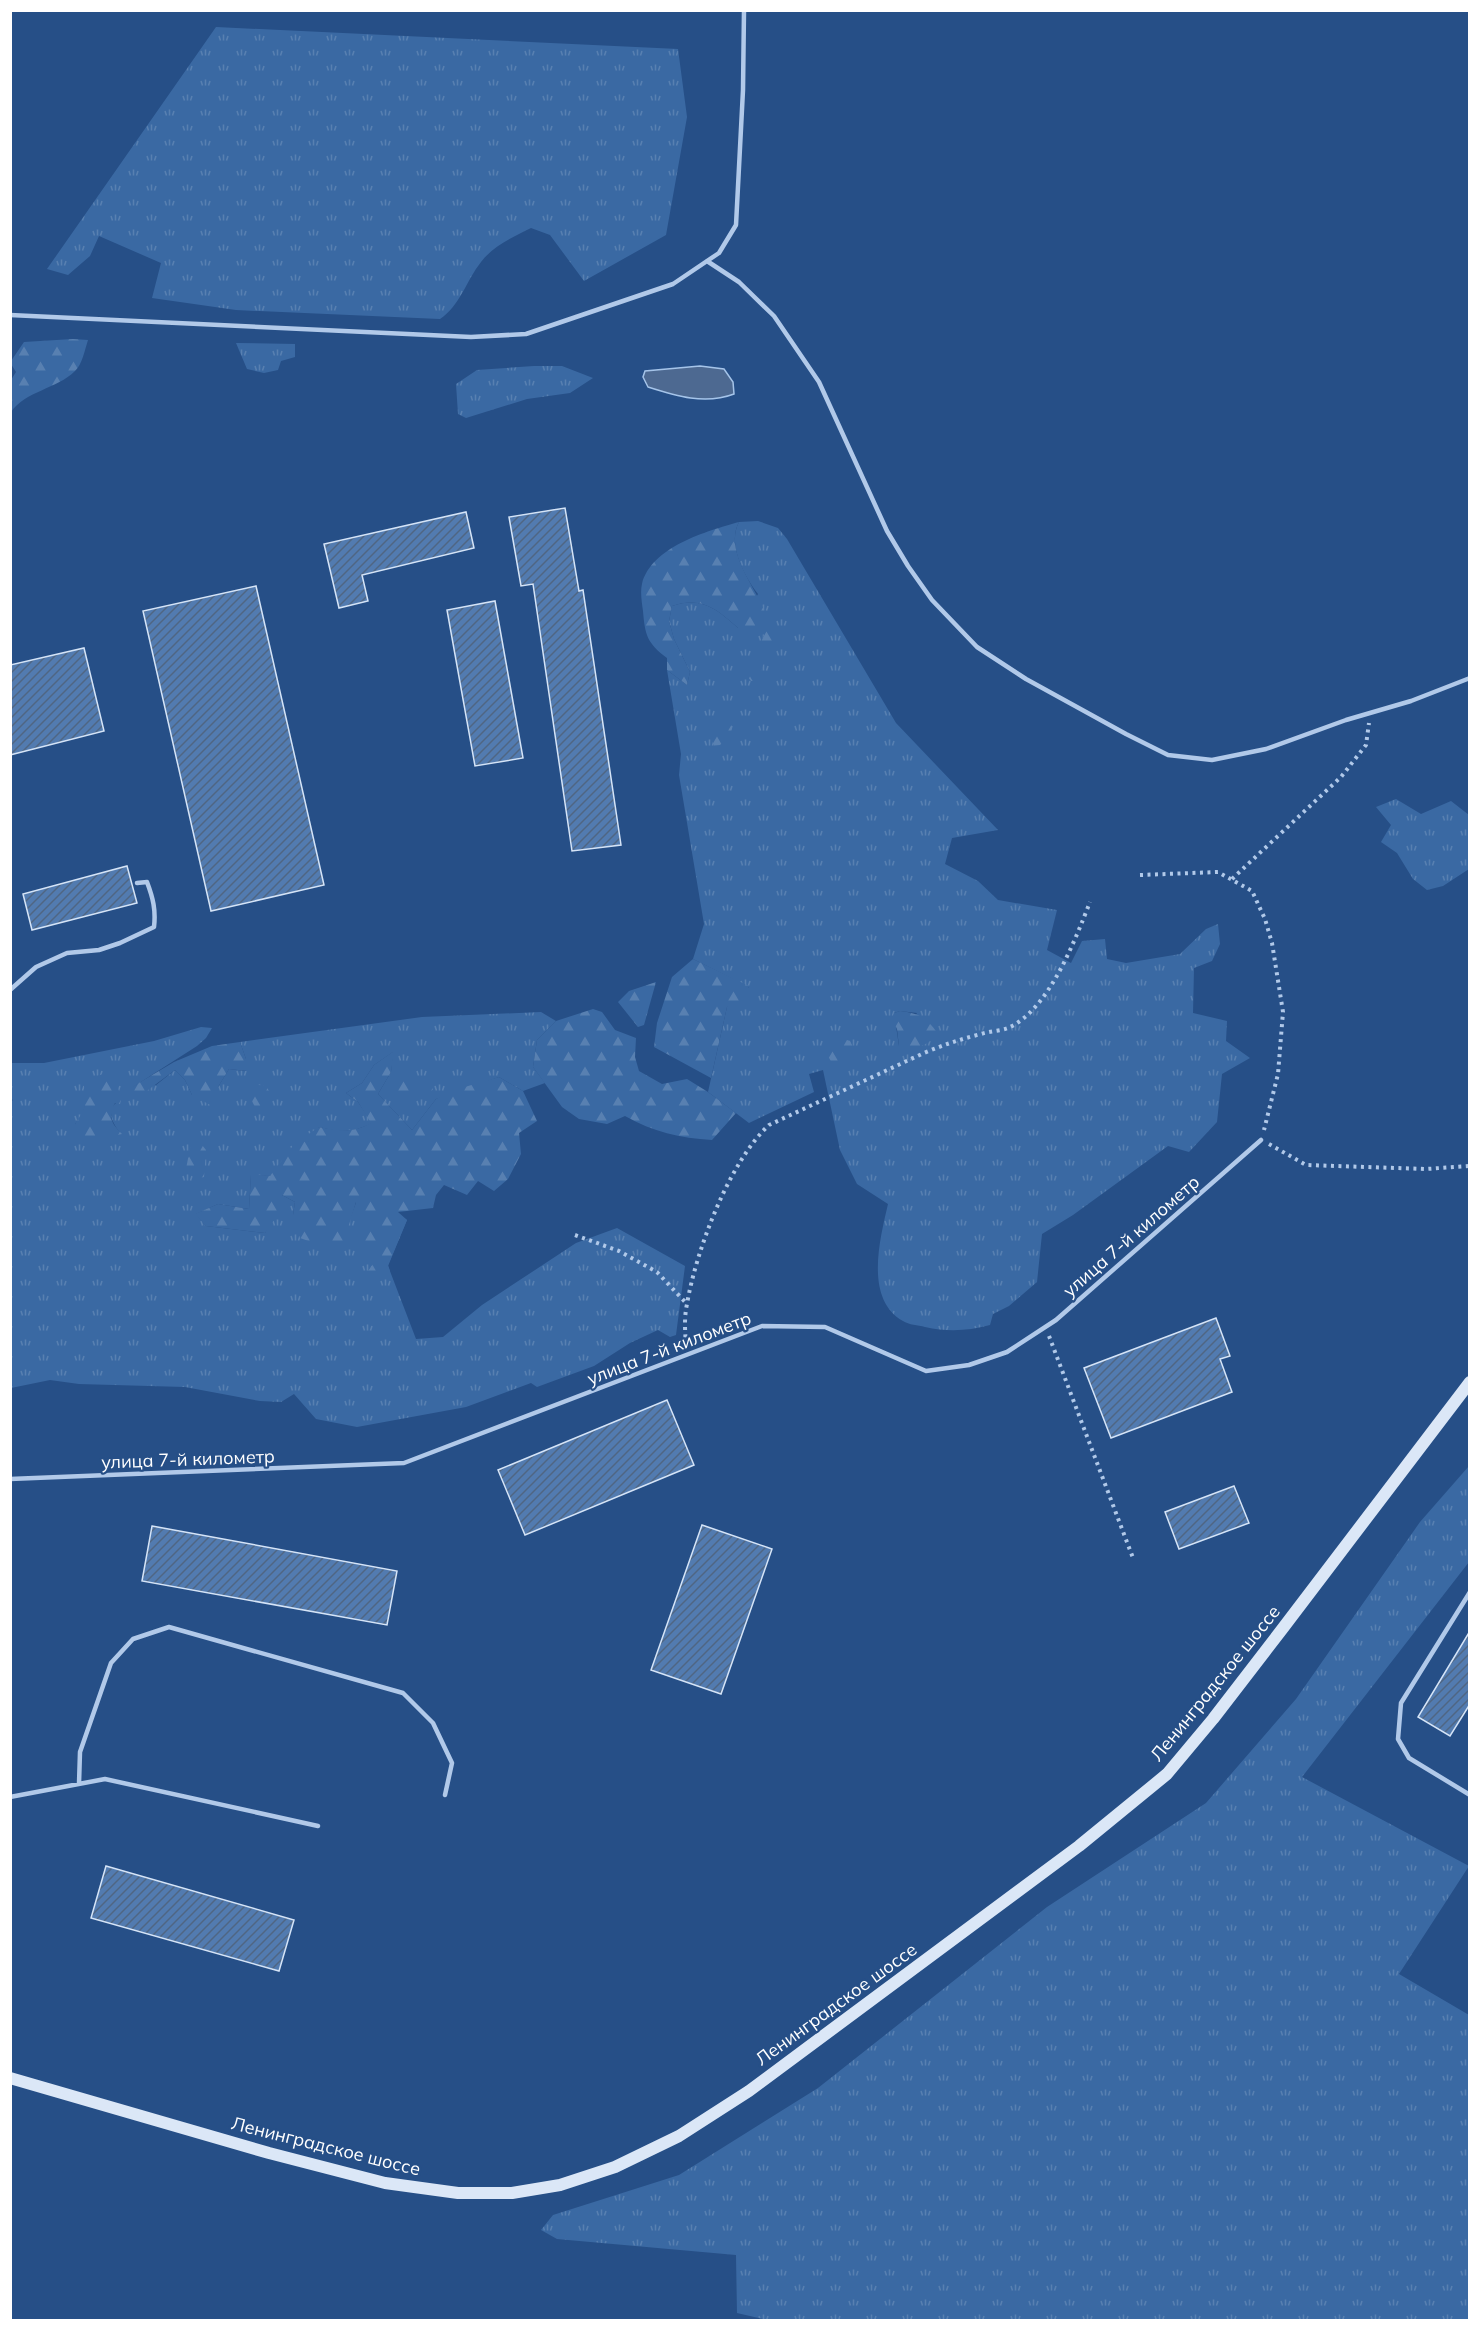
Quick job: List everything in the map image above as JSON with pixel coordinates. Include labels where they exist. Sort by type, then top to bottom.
[{"type":"main road","name":"Ленинградское шоссе","points":[[10,2078],[269,2153],[386,2183],[458,2193],[512,2193],[560,2185],[615,2167],[679,2136],[748,2091],[1079,1846],[1167,1774],[1269,1647],[1470,1382]]},
{"type":"lane","points":[[10,315],[471,337],[526,334],[673,284],[718,254],[736,225],[743,90],[744,10]]},
{"type":"lane","points":[[707,261],[739,282],[774,316],[819,382],[887,531],[932,600],[978,647],[1026,679],[1168,755],[1212,760],[1266,749],[1411,701],[1470,678]]},
{"type":"lane","points":[[10,990],[36,967],[67,953],[99,950],[154,927],[156,913],[154,899],[147,882],[137,883]]},
{"type":"lane","name":"улица 7-й километр","points":[[10,1479],[404,1463],[762,1326],[825,1327],[926,1371],[969,1365],[1007,1352],[1046,1327],[1261,1140]]},
{"type":"lane","points":[[1470,1592],[1401,1703],[1398,1739],[1409,1758],[1470,1795]]},
{"type":"lane","points":[[79,1784],[80,1752],[111,1663],[133,1639],[169,1626],[403,1693],[433,1723],[452,1763],[445,1795]]},
{"type":"lane","points":[[10,1797],[105,1779],[318,1826]]},
{"type":"path","points":[[1232,879],[1341,777],[1366,745],[1371,713]]},
{"type":"path","points":[[1140,875],[1218,872],[1252,891],[1265,919],[1272,943],[1283,1012],[1278,1074],[1261,1140],[1306,1165],[1426,1169],[1470,1166]]},
{"type":"path","points":[[687,1355],[685,1323],[687,1304],[699,1253],[731,1179],[760,1134],[770,1125],[924,1053],[950,1042],[1008,1028],[1023,1018],[1037,1005],[1060,972],[1090,902]]},
{"type":"path","points":[[575,1235],[620,1251],[657,1272],[687,1304]]},
{"type":"path","points":[[1046,1327],[1133,1558]]},
{"type":"green space","points":[[216,27],[678,49],[687,117],[666,235],[584,281],[550,235],[531,228],[504,242],[486,256],[453,307],[440,319],[236,310],[152,298],[161,263],[99,236],[90,256],[68,275],[47,269]]},
{"type":"green space","points":[[88,340],[77,368],[68,377],[24,399],[11,412],[11,380],[16,372],[11,361],[24,342]]},
{"type":"green space","points":[[236,343],[295,344],[295,357],[281,361],[278,370],[264,373],[247,369]]},
{"type":"green space","points":[[562,366],[593,378],[570,393],[527,399],[466,418],[458,414],[456,384],[477,370]]},
{"type":"green space","points":[[758,521],[778,528],[787,539],[896,723],[998,830],[952,838],[945,864],[978,881],[998,900],[1057,910],[1047,950],[1071,963],[1082,941],[1105,939],[1107,959],[1126,963],[1180,954],[1206,929],[1218,924],[1220,944],[1212,961],[1194,968],[1193,1013],[1227,1021],[1226,1041],[1250,1058],[1222,1074],[1217,1122],[1189,1152],[1168,1146],[1073,1215],[1042,1234],[1037,1282],[1009,1306],[993,1314],[990,1325],[973,1329],[933,1329],[905,1322],[891,1311],[883,1298],[878,1267],[881,1234],[888,1204],[857,1184],[840,1150],[823,1070],[809,1074],[814,1092],[749,1123],[708,1092],[727,1007],[749,987],[693,959],[704,924],[679,775],[681,754],[667,670],[687,685],[690,672],[674,639],[669,621],[672,606],[692,603],[716,610],[738,628],[758,594],[747,578],[736,550],[735,540],[739,522]],"holes":[[[900,1011],[917,1013],[899,1046],[894,1013]]]},
{"type":"green space","points":[[739,522],[735,533],[738,556],[764,610],[756,626],[738,628],[708,606],[682,603],[672,606],[669,621],[674,639],[690,672],[687,685],[667,670],[667,658],[655,648],[648,638],[641,594],[642,584],[647,571],[668,550],[712,530]]},
{"type":"green space","points":[[767,627],[777,628],[757,681],[751,681],[748,677]]},
{"type":"green space","points":[[720,716],[730,721],[732,728],[728,737],[720,745],[714,746],[710,730],[711,721]]},
{"type":"green space","points":[[1396,799],[1421,814],[1451,801],[1469,815],[1469,869],[1443,886],[1427,890],[1413,879],[1397,853],[1381,842],[1391,825],[1376,807]]},
{"type":"green space","points":[[693,959],[749,986],[744,1003],[727,1007],[711,1078],[654,1047],[657,1023],[672,977]]},
{"type":"green space","points":[[656,982],[644,1025],[638,1027],[618,1002],[629,991]]},
{"type":"green space","points":[[593,1009],[602,1012],[615,1030],[636,1038],[635,1057],[639,1071],[662,1084],[687,1079],[736,1113],[712,1140],[667,1133],[625,1116],[607,1124],[579,1119],[562,1107],[533,1067],[537,1040],[556,1021]]},
{"type":"green space","points":[[900,1011],[922,1017],[938,1034],[920,1046],[911,1048],[899,1046],[897,1029],[892,1019],[894,1013]]},
{"type":"green space","points":[[541,1012],[556,1021],[537,1040],[533,1067],[545,1083],[523,1091],[499,1077],[436,1099],[412,1130],[378,1094],[391,1072],[393,1052],[374,1065],[362,1083],[346,1093],[358,1102],[372,1123],[359,1129],[346,1131],[319,1127],[310,1140],[270,1176],[251,1175],[249,1209],[218,1204],[196,1214],[206,1226],[265,1233],[282,1195],[295,1202],[293,1215],[351,1216],[357,1200],[393,1210],[407,1220],[388,1266],[416,1339],[443,1337],[482,1305],[576,1243],[617,1228],[685,1266],[676,1335],[670,1337],[658,1330],[630,1343],[594,1366],[537,1387],[531,1383],[466,1407],[357,1427],[316,1419],[294,1394],[281,1402],[260,1401],[185,1387],[79,1384],[50,1380],[11,1388],[10,1102],[13,1100],[11,1099],[11,1063],[44,1063],[154,1041],[201,1027],[212,1028],[197,1046],[133,1087],[156,1085],[175,1070],[185,1080],[192,1095],[218,1087],[229,1069],[246,1071],[246,1059],[240,1042],[422,1017]],"holes":[[[87,1100],[121,1100],[111,1111],[113,1121],[121,1134],[75,1124],[82,1115]]]},
{"type":"green space","points":[[844,1039],[850,1041],[856,1053],[857,1062],[843,1068],[833,1065],[828,1056],[833,1046]]},
{"type":"green space","points":[[240,1042],[246,1059],[247,1071],[229,1069],[218,1087],[212,1106],[192,1095],[185,1080],[175,1070],[136,1099],[132,1087],[174,1062],[212,1046]]},
{"type":"green space","points":[[394,1051],[391,1072],[378,1094],[412,1130],[436,1099],[451,1091],[499,1077],[523,1091],[537,1121],[519,1133],[521,1154],[508,1179],[494,1191],[478,1181],[467,1195],[444,1185],[436,1195],[433,1208],[398,1212],[407,1220],[388,1265],[390,1271],[375,1277],[368,1271],[374,1263],[372,1255],[360,1243],[356,1202],[344,1241],[320,1245],[300,1238],[293,1215],[295,1202],[282,1195],[283,1207],[265,1233],[206,1226],[195,1214],[218,1204],[249,1209],[251,1174],[270,1176],[295,1143],[309,1141],[307,1135],[319,1127],[346,1130],[371,1123],[358,1102],[346,1093],[362,1083],[374,1065]]},
{"type":"green space","points":[[106,1073],[116,1079],[121,1100],[120,1104],[115,1103],[111,1116],[113,1123],[122,1134],[87,1141],[75,1124],[85,1104],[83,1081]]},
{"type":"green space","points":[[404,1076],[424,1080],[433,1089],[430,1094],[415,1095],[412,1101],[404,1104],[395,1091],[389,1088],[395,1080]]},
{"type":"green space","points":[[253,1084],[266,1086],[272,1096],[268,1105],[255,1107],[250,1097]]},
{"type":"green space","points":[[191,1143],[202,1145],[206,1150],[204,1177],[195,1179],[186,1169]]},
{"type":"green space","points":[[1469,1466],[1469,1562],[1302,1777],[1469,1866],[1399,1974],[1469,2015],[1469,2320],[767,2320],[737,2313],[736,2255],[557,2239],[541,2230],[553,2215],[679,2175],[818,2088],[1047,1907],[1206,1803],[1296,1699],[1420,1522]]},
{"type":"shaded area","points":[[700,366],[724,369],[733,382],[734,394],[712,399],[680,396],[648,387],[643,377],[645,371]]},
{"type":"building","points":[[565,508],[579,591],[583,590],[621,845],[572,851],[533,584],[521,586],[509,517]]},
{"type":"building","points":[[466,512],[474,548],[362,575],[368,601],[339,608],[324,544]]},
{"type":"building","points":[[256,586],[324,885],[211,911],[143,611]]},
{"type":"building","points":[[495,601],[523,758],[475,766],[447,610]]},
{"type":"building","points":[[84,648],[104,731],[10,755],[10,665]]},
{"type":"building","points":[[127,866],[137,903],[32,930],[23,894]]},
{"type":"building","points":[[1216,1318],[1230,1356],[1220,1359],[1232,1392],[1111,1438],[1084,1368]]},
{"type":"building","points":[[667,1400],[694,1465],[525,1535],[498,1470]]},
{"type":"building","points":[[1234,1486],[1249,1523],[1179,1549],[1165,1512]]},
{"type":"building","points":[[702,1525],[772,1549],[721,1694],[651,1670]]},
{"type":"building","points":[[152,1526],[397,1571],[387,1625],[142,1581]]},
{"type":"building","points":[[1470,1631],[1470,1704],[1450,1736],[1418,1717]]},
{"type":"building","points":[[106,1866],[294,1920],[279,1971],[91,1918]]}]
